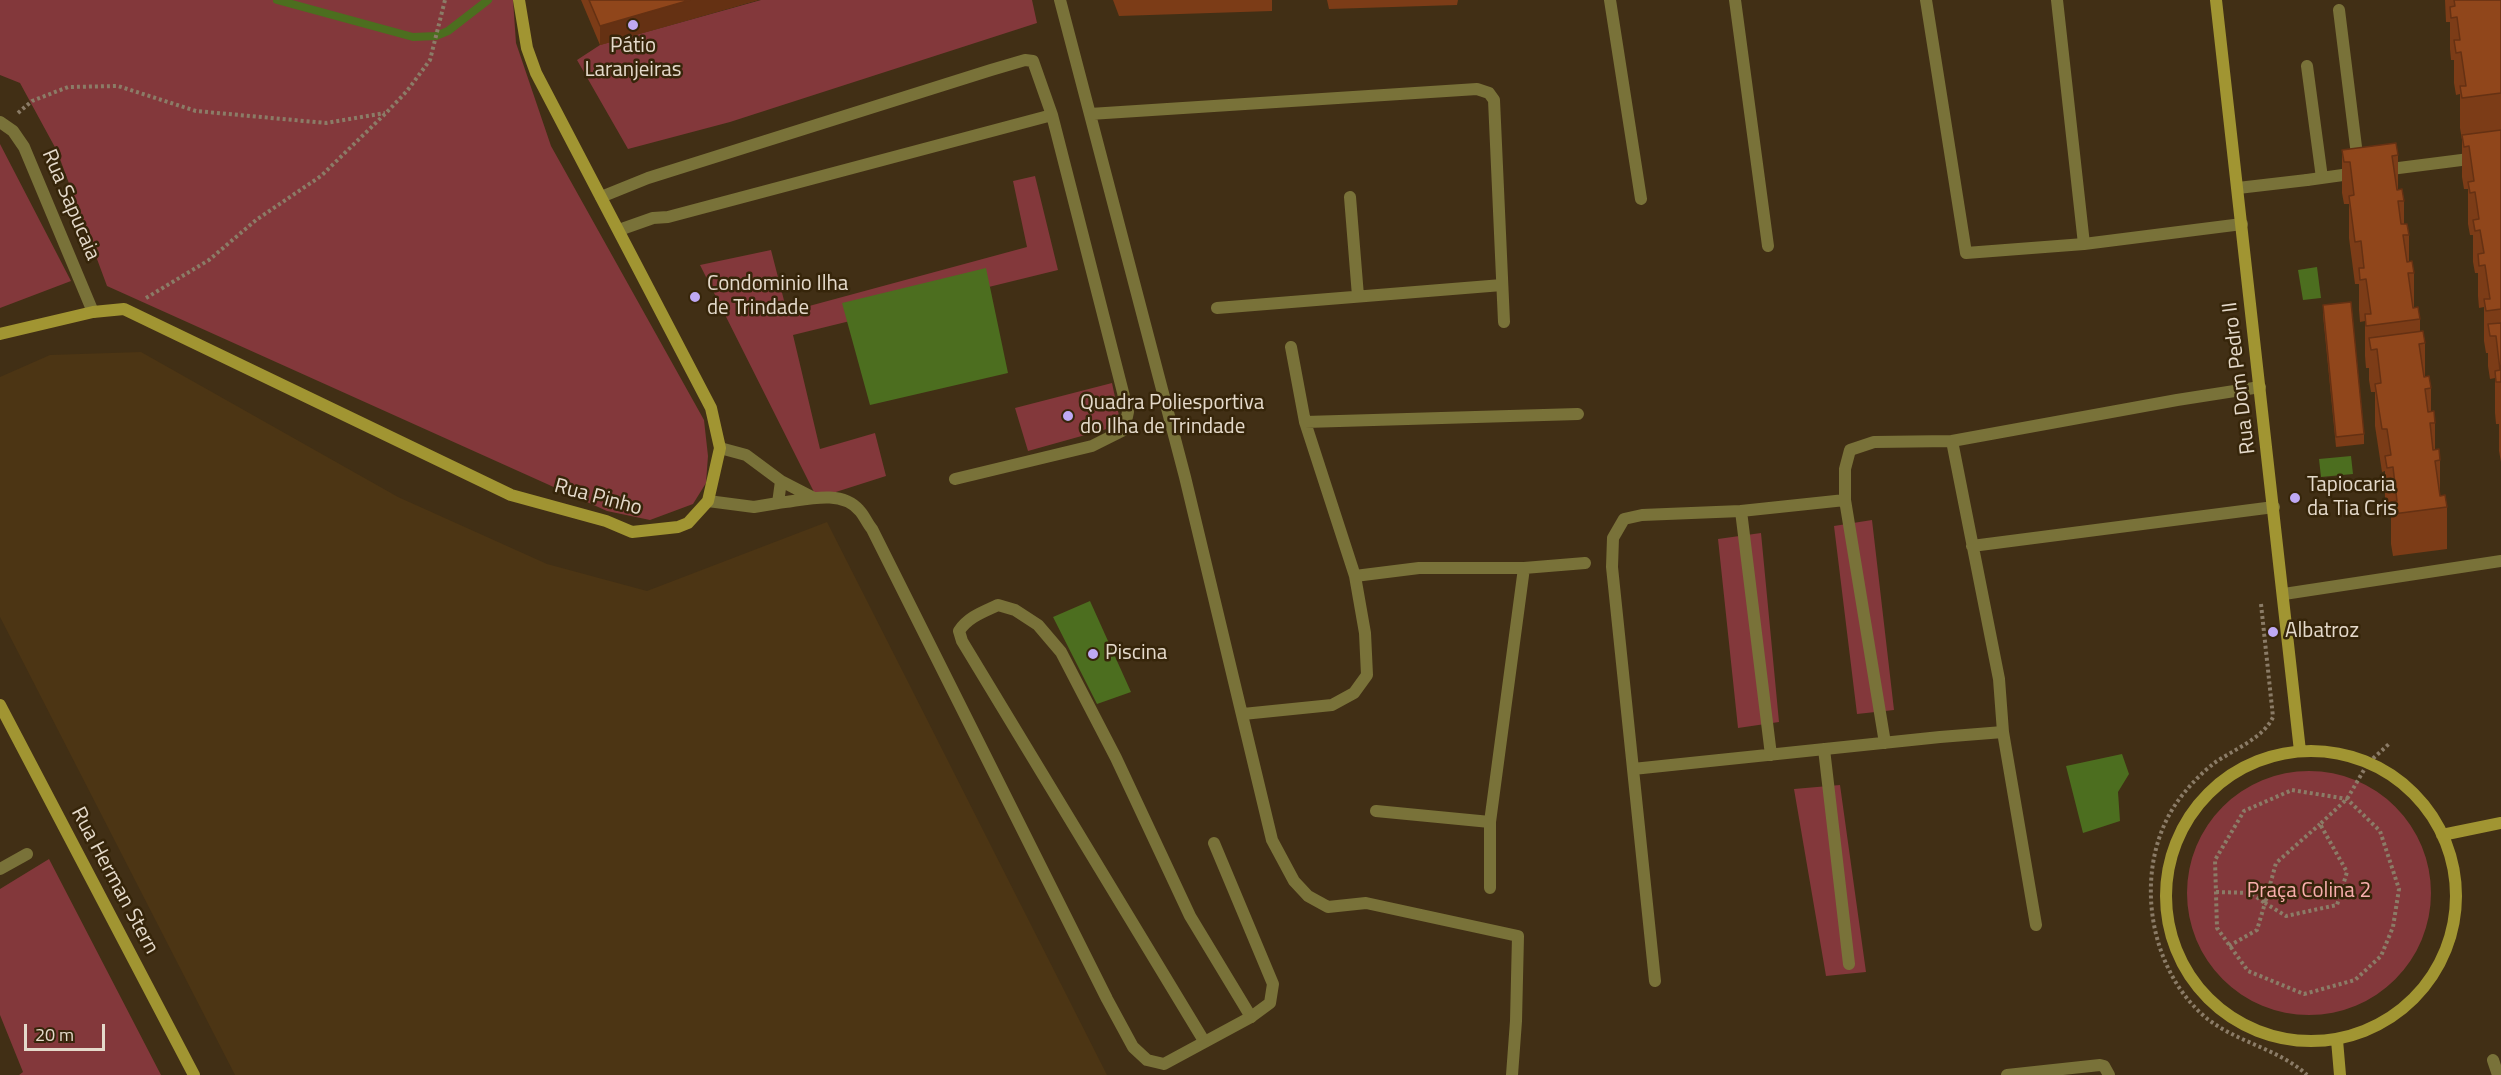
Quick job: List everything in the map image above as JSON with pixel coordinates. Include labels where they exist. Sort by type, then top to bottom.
[{"type":"street","name":"Rua Pinho","points":[[124,309],[511,495],[606,521],[632,532],[678,527],[688,523],[708,501],[720,448],[711,408],[536,73],[527,48],[519,0]]},
{"type":"street","points":[[1060,0],[1185,477],[1272,840],[1288,872],[1308,896],[1328,907],[1366,903],[1518,936],[1512,1075]]},
{"type":"street","points":[[1610,0],[1641,199]]},
{"type":"street","points":[[1735,0],[1768,246]]},
{"type":"street","points":[[1926,0],[1966,253],[2084,244],[2242,224]]},
{"type":"street","points":[[2057,0],[2084,244]]},
{"type":"street","name":"Rua Dom Pedro II","points":[[2216,0],[2300,751]]},
{"type":"street","points":[[2339,10],[2359,173]]},
{"type":"street","points":[[601,197],[660,174],[1025,60],[1033,61],[1052,115],[1128,412],[1124,430],[1092,446],[955,479]]},
{"type":"street","points":[[2307,66],[2322,178]]},
{"type":"street","points":[[1090,114],[1477,89],[1489,93],[1494,100],[1504,322]]},
{"type":"street","points":[[619,230],[653,218],[668,217],[1052,115]]},
{"type":"street","name":"Rua Sapucaia","points":[[2,123],[13,131],[24,147],[93,312]]},
{"type":"street","points":[[2238,188],[2501,155]]},
{"type":"street","points":[[1350,197],[1358,296]]},
{"type":"street","points":[[1217,308],[1502,285]]},
{"type":"street","points":[[0,334],[93,312],[124,309]]},
{"type":"street","points":[[1243,714],[1332,705],[1354,693],[1367,675],[1365,633],[1355,576],[1305,423],[1291,347]]},
{"type":"street","points":[[1885,742],[1845,500],[1845,469],[1850,450],[1874,442],[1952,441],[2260,387]]},
{"type":"street","points":[[1305,423],[1578,414]]},
{"type":"street","points":[[1952,441],[1999,679],[2003,732],[2036,925]]},
{"type":"street","points":[[720,448],[746,455],[782,481],[814,498]]},
{"type":"street","points":[[778,503],[782,481]]},
{"type":"street","points":[[708,501],[754,507],[814,498],[843,499],[858,508],[872,529],[1133,1047],[1147,1060],[1164,1064],[1251,1017],[1270,1003],[1273,984],[1214,843]]},
{"type":"street","points":[[1655,981],[1612,567],[1613,538],[1624,519],[1642,515],[1741,511],[1845,500]]},
{"type":"street","points":[[1972,546],[2274,507]]},
{"type":"street","points":[[1741,511],[1770,755]]},
{"type":"street","points":[[2284,594],[2501,561]]},
{"type":"street","points":[[1355,576],[1419,568],[1524,568],[1585,563]]},
{"type":"street","points":[[1490,888],[1490,822],[1524,568]]},
{"type":"street","points":[[1204,1041],[962,641],[959,631],[973,617],[998,605],[1015,610],[1038,625],[1061,652],[1116,758],[1190,916],[1251,1017]]},
{"type":"street","name":"Rua Herman Stern","points":[[0,705],[194,1075]]},
{"type":"street","points":[[1633,770],[1885,742],[2003,732]]},
{"type":"street","points":[[1824,749],[1849,964]]},
{"type":"street","points":[[2300,751],[2334,753],[2368,763],[2404,785],[2419,799],[2442,835],[2452,864],[2456,894],[2451,935],[2445,954],[2423,989],[2409,1004],[2376,1028],[2337,1040],[2292,1041],[2249,1028],[2221,1010],[2197,986],[2175,947],[2166,903],[2171,858],[2189,817],[2218,784],[2257,761],[2300,751]]},
{"type":"street","points":[[1376,811],[1490,822]]},
{"type":"street","points":[[2442,835],[2501,823]]},
{"type":"street","points":[[0,869],[27,854]]},
{"type":"street","points":[[2337,1040],[2340,1075]]},
{"type":"street","points":[[2493,1060],[2498,1075]]},
{"type":"street","points":[[2007,1075],[2100,1065],[2104,1066],[2109,1075]]},
{"type":"path","points":[[124,309],[167,287],[209,260],[256,220],[321,176],[407,91],[430,60],[445,0]]},
{"type":"path","points":[[2,123],[32,101],[68,87],[118,86],[196,111],[326,123],[386,113]]},
{"type":"path","points":[[2271,702],[2273,717],[2269,726],[2211,766],[2184,792],[2171,811],[2160,832],[2153,861],[2151,900],[2153,922],[2164,961],[2185,996],[2205,1017],[2307,1075]]},
{"type":"path","points":[[2229,946],[2257,930],[2276,863],[2347,799],[2368,763],[2390,743]]},
{"type":"path","points":[[2292,790],[2347,799],[2380,831],[2399,890],[2393,927],[2381,956],[2355,980],[2304,994],[2248,971],[2217,928],[2215,860],[2244,811],[2292,790]]},
{"type":"path","points":[[2216,892],[2251,894],[2286,916],[2337,905],[2347,872],[2320,824]]},
{"type":"shaded area","points":[[2317,267],[2321,298],[2303,300],[2298,270]]},
{"type":"shaded area","points":[[986,268],[1008,373],[870,405],[842,303]]},
{"type":"shaded area","points":[[141,352],[398,497],[547,564],[647,591],[827,522],[1107,1075],[235,1075],[0,617],[0,377],[50,355]]},
{"type":"shaded area","points":[[2351,456],[2353,474],[2321,477],[2319,459]]},
{"type":"shaded area","name":"Piscina","points":[[1090,601],[1131,692],[1097,704],[1053,617]]},
{"type":"shaded area","points":[[2122,754],[2129,774],[2118,792],[2120,821],[2083,833],[2066,766]]},
{"type":"green space","points":[[0,0],[513,0],[516,43],[551,146],[704,420],[708,456],[706,483],[693,504],[650,520],[607,511],[107,286],[57,151],[20,83],[0,75]]},
{"type":"green space","points":[[761,0],[1032,0],[1037,23],[730,122],[628,149],[577,60],[600,45]]},
{"type":"green space","points":[[0,144],[71,281],[0,308]]},
{"type":"green space","points":[[1035,176],[1058,270],[793,335],[820,449],[875,433],[886,476],[817,498],[700,265],[771,250],[787,312],[1027,247],[1013,181]]},
{"type":"green space","name":"Quadra Poliesportiva do Ilha de Trindade","points":[[1112,383],[1121,425],[1028,451],[1015,408]]},
{"type":"green space","points":[[1872,520],[1894,710],[1857,714],[1834,526]]},
{"type":"green space","points":[[1761,533],[1779,722],[1738,728],[1718,539]]},
{"type":"green space","name":"Praça Colina 2","points":[[2297,771],[2321,771],[2344,776],[2367,785],[2387,799],[2403,815],[2422,846],[2429,869],[2431,893],[2429,917],[2417,951],[2403,971],[2387,987],[2367,1001],[2344,1010],[2321,1015],[2297,1015],[2274,1010],[2251,1001],[2231,987],[2215,971],[2201,951],[2192,928],[2187,905],[2187,881],[2192,858],[2201,835],[2215,815],[2231,799],[2251,785],[2274,776]]},
{"type":"green space","points":[[1840,785],[1866,972],[1826,976],[1794,789]]},
{"type":"green space","points":[[49,859],[161,1075],[19,1075],[23,1072],[0,1015],[0,889]]},
{"type":"building","points":[[589,0],[690,0],[600,26]]},
{"type":"building","points":[[2454,0],[2501,0],[2501,93],[2462,98],[2460,86],[2466,86],[2461,52],[2456,53],[2454,40],[2460,40],[2457,17],[2451,18],[2450,7],[2455,6]]},
{"type":"building","points":[[2501,130],[2501,309],[2486,311],[2484,299],[2490,299],[2485,265],[2479,266],[2478,254],[2484,253],[2480,230],[2475,231],[2473,220],[2479,219],[2475,192],[2470,193],[2468,182],[2474,181],[2469,146],[2464,147],[2462,135]]},
{"type":"building","points":[[2396,143],[2398,155],[2392,156],[2397,190],[2402,189],[2404,201],[2398,201],[2401,224],[2407,224],[2409,235],[2403,235],[2407,262],[2412,261],[2414,273],[2408,273],[2413,308],[2418,307],[2420,319],[2366,326],[2365,314],[2371,314],[2366,279],[2360,280],[2359,268],[2364,268],[2361,241],[2355,242],[2349,196],[2354,195],[2350,162],[2344,162],[2342,150]]},
{"type":"building","points":[[2351,302],[2364,434],[2336,437],[2323,305]]},
{"type":"building","points":[[2501,323],[2501,382],[2496,382],[2495,371],[2500,370],[2496,336],[2490,336],[2488,324]]},
{"type":"building","points":[[2423,331],[2425,343],[2419,344],[2424,377],[2429,376],[2431,388],[2425,389],[2428,412],[2434,411],[2435,423],[2430,423],[2433,450],[2439,449],[2440,460],[2435,461],[2440,496],[2445,495],[2447,507],[2393,514],[2391,502],[2397,501],[2393,467],[2387,468],[2385,456],[2391,455],[2387,429],[2382,429],[2375,384],[2381,383],[2377,349],[2371,350],[2369,338]]},
{"type":"waterway","points":[[277,0],[413,37],[436,36],[448,31],[488,0]]},
{"type":"place","name":"Pátio Laranjeiras","points":[[633,25]]},
{"type":"place","name":"Condominio Ilha de Trindade","points":[[695,297]]},
{"type":"place","name":"Quadra Poliesportiva do Ilha de Trindade","points":[[1068,416]]},
{"type":"place","name":"Tapiocaria da Tia Cris","points":[[2295,498]]},
{"type":"place","name":"Albatroz","points":[[2273,632]]},
{"type":"place","name":"Piscina","points":[[1093,654]]}]
